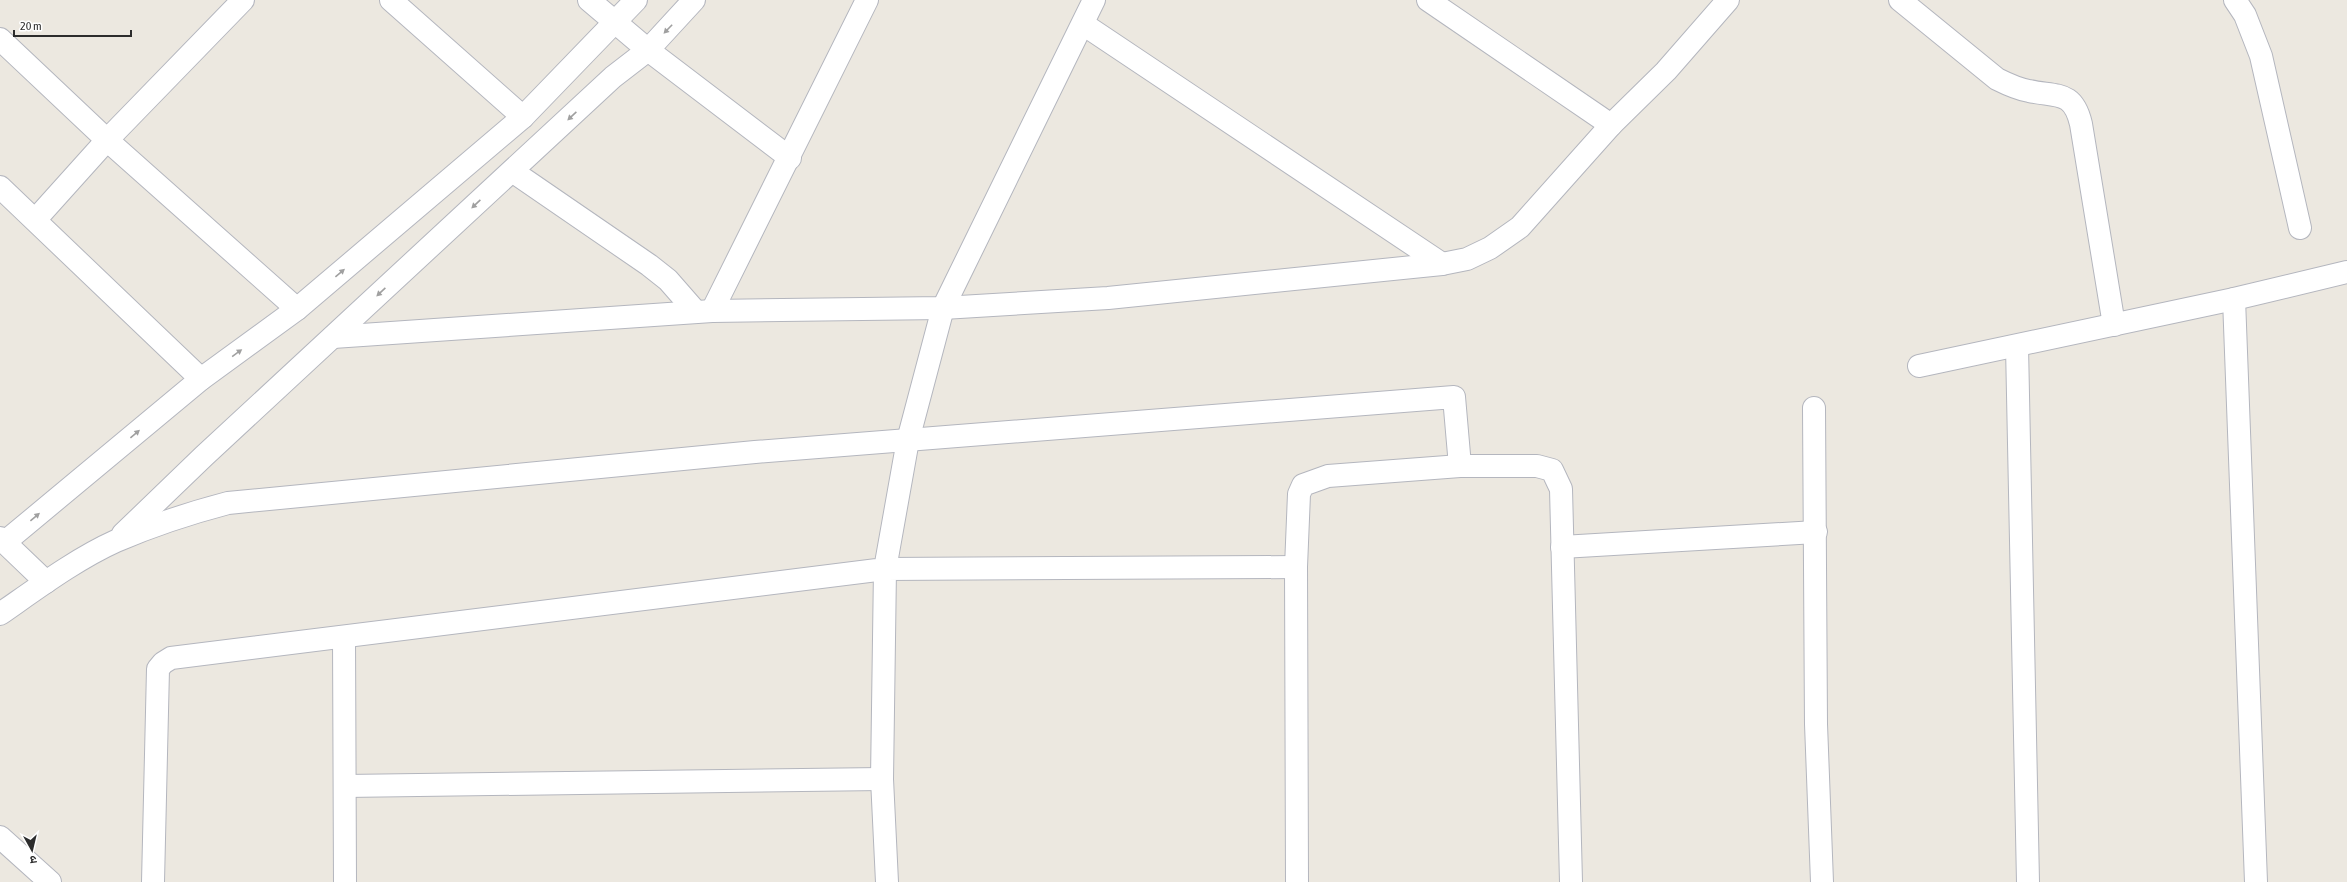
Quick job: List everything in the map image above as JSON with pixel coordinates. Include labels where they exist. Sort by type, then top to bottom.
[{"type":"street","points":[[36,219],[106,140],[244,0]]},
{"type":"street","points":[[391,0],[523,118]]},
{"type":"street","points":[[589,0],[648,50],[790,158]]},
{"type":"street","points":[[46,582],[2,540],[201,379],[297,310],[523,118],[636,0]]},
{"type":"street","points":[[115,542],[613,77],[648,50],[694,0]]},
{"type":"street","points":[[704,311],[790,158],[867,0]]},
{"type":"street","points":[[887,882],[882,779],[885,568],[908,440],[943,308],[1084,24],[1094,0]]},
{"type":"street","points":[[1428,0],[1611,126]]},
{"type":"street","points":[[333,337],[704,311],[943,308],[1108,298],[1442,264],[1467,259],[1490,248],[1520,227],[1611,126],[1666,71],[1728,0]]},
{"type":"street","points":[[1900,0],[1997,78],[2014,88],[2058,94],[2073,104],[2079,114],[2081,124],[2114,326]]},
{"type":"street","points":[[2246,5],[2261,56],[2300,228]]},
{"type":"street","points":[[1084,24],[1442,264]]},
{"type":"street","points":[[0,39],[106,140],[297,310]]},
{"type":"street","points":[[512,171],[649,265],[704,311]]},
{"type":"street","points":[[0,187],[36,219],[201,379]]},
{"type":"street","points":[[1919,366],[2114,326],[2347,272]]},
{"type":"street","points":[[2234,299],[2256,882]]},
{"type":"street","points":[[2018,346],[2028,882]]},
{"type":"street","points":[[0,614],[46,582],[115,542],[177,517],[228,503],[747,453],[1454,397],[1460,466]]},
{"type":"street","points":[[1814,408],[1816,532],[1816,724],[1822,882]]},
{"type":"street","points":[[1297,882],[1296,567],[1299,494],[1303,485],[1328,476],[1460,466],[1537,466],[1552,470],[1561,489],[1571,882]]},
{"type":"street","points":[[1562,547],[1816,532]]},
{"type":"street","points":[[153,882],[158,669],[163,663],[171,658],[186,654],[344,637],[885,568],[1296,567]]},
{"type":"street","points":[[344,637],[345,882]]},
{"type":"street","points":[[345,786],[882,779]]},
{"type":"street","points":[[0,837],[50,882]]}]
